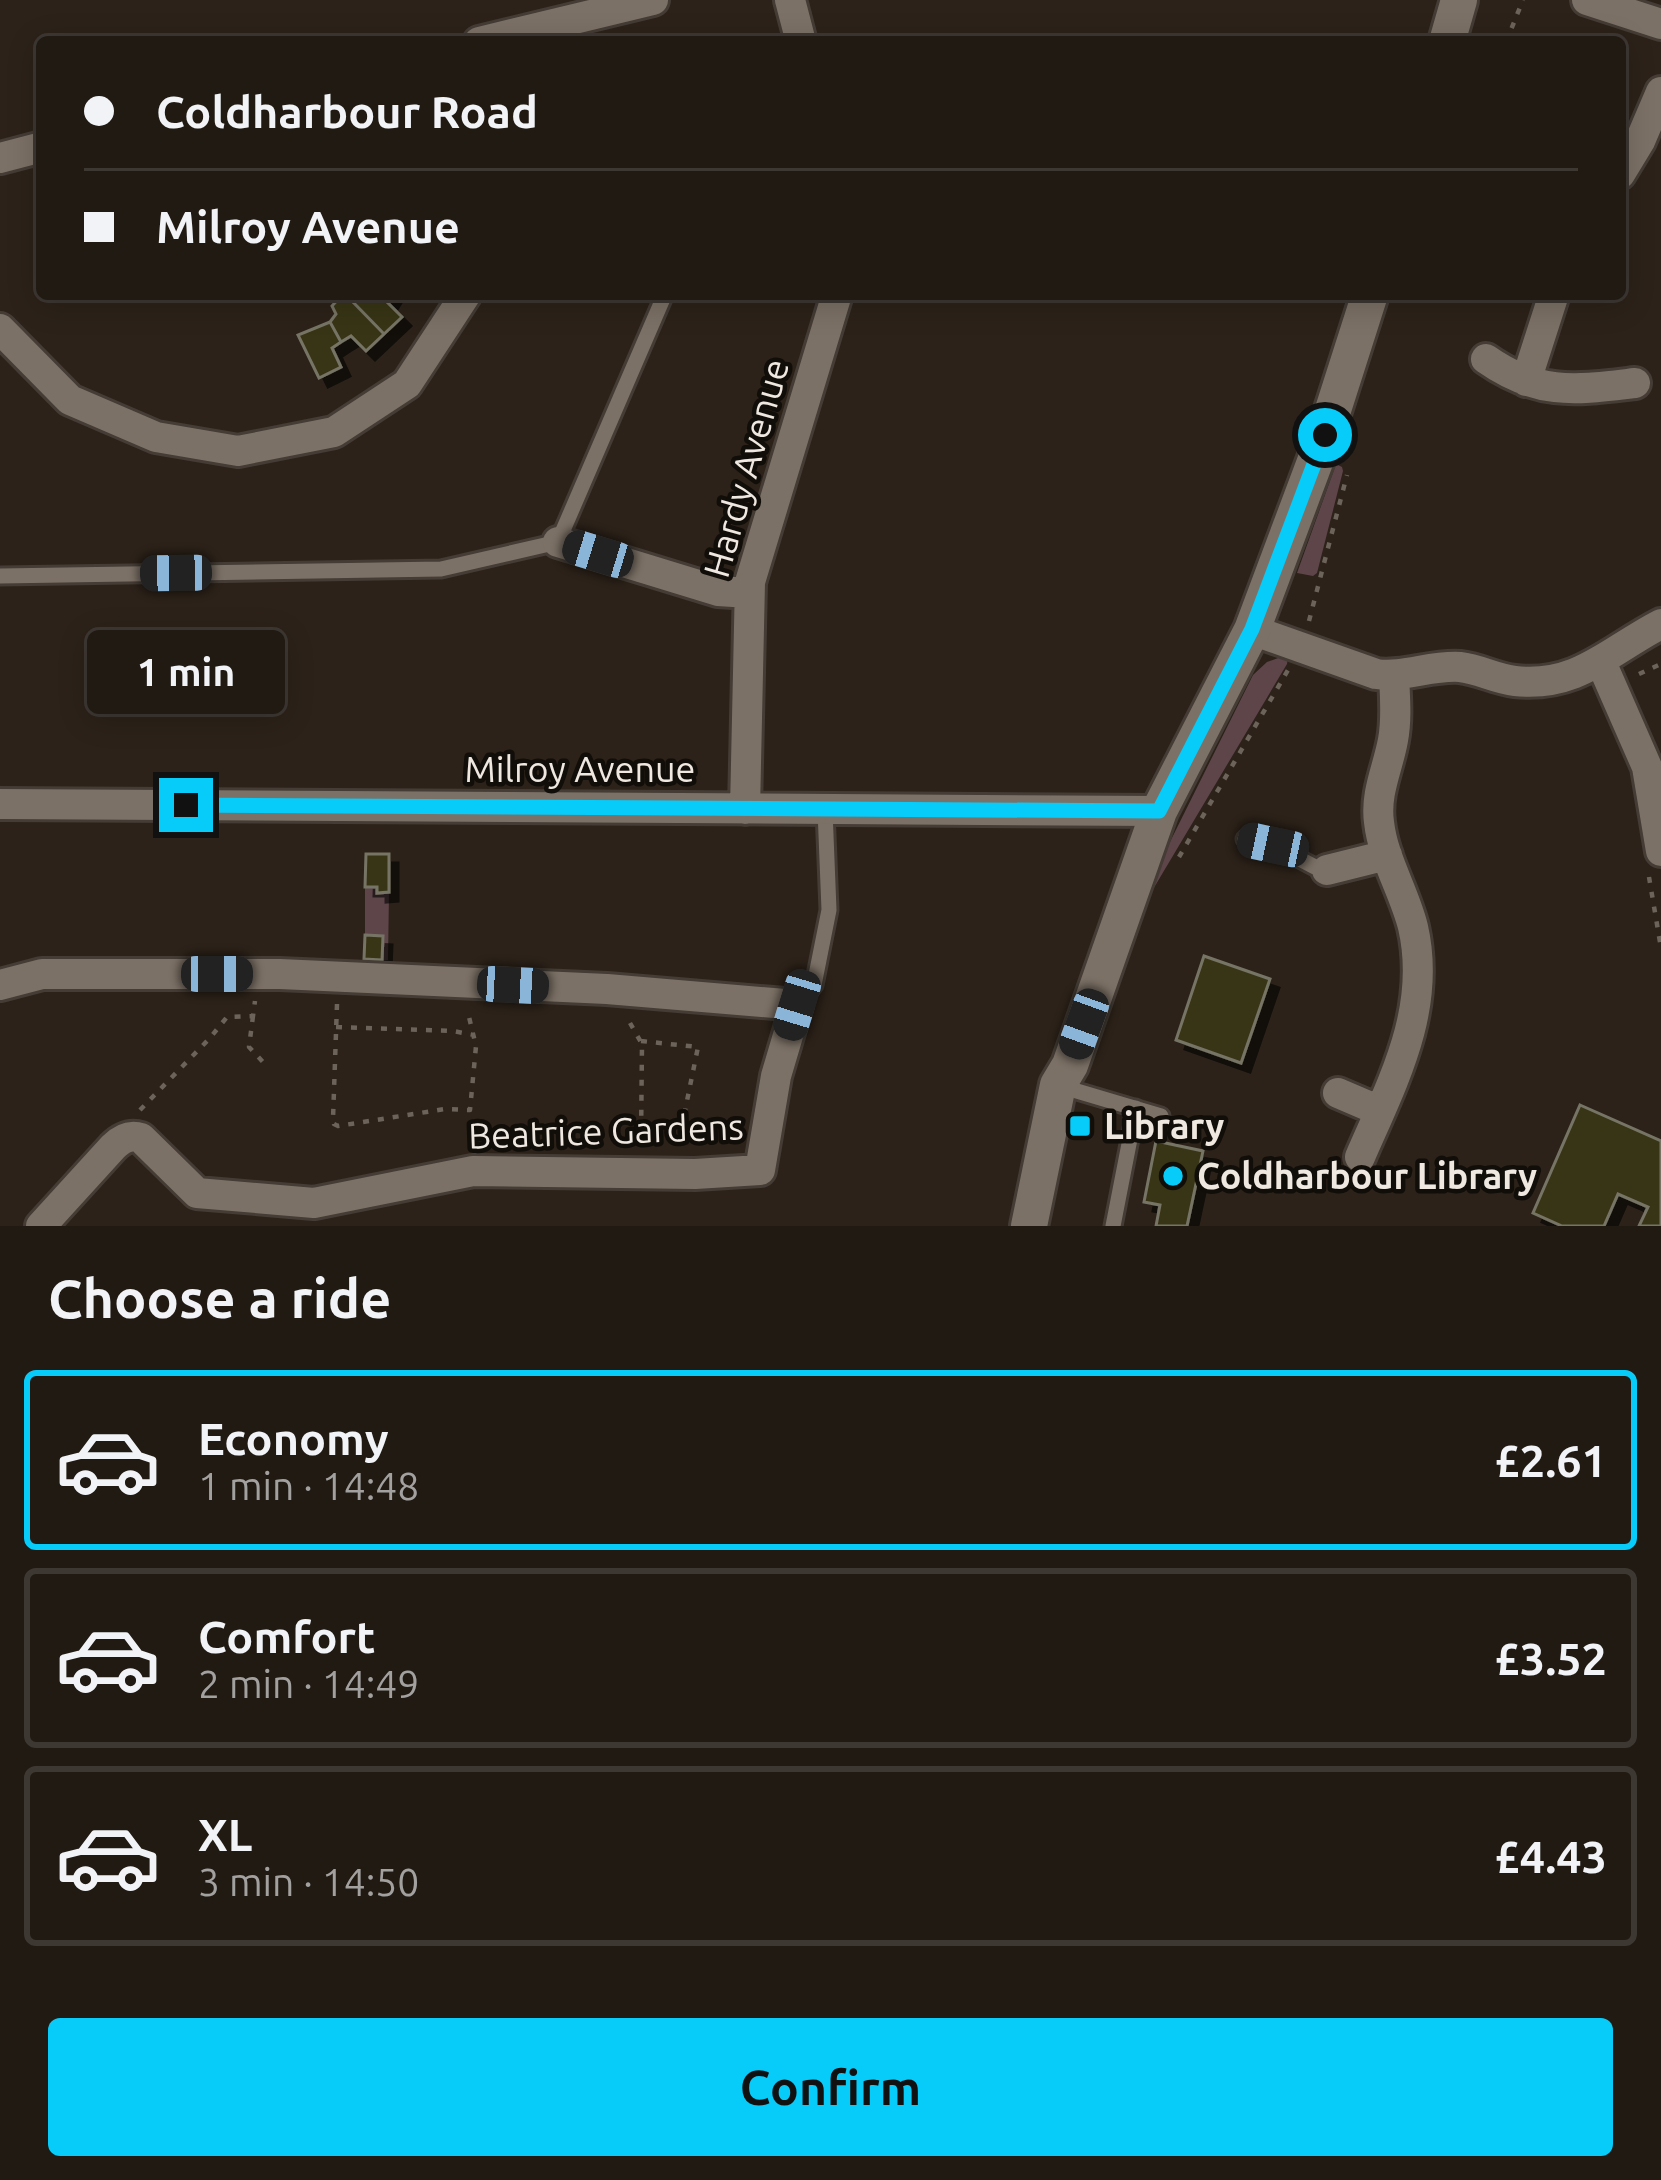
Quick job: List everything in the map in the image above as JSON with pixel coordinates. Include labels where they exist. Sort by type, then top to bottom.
[{"type":"street","points":[[504,36],[653,0]]},
{"type":"street","points":[[790,0],[799,36]]},
{"type":"street","points":[[1449,36],[1459,0]]},
{"type":"street","points":[[1587,0],[1661,24]]},
{"type":"street","points":[[1626,169],[1650,147],[1661,92]]},
{"type":"street","points":[[0,158],[36,149]]},
{"type":"street","points":[[0,329],[70,400],[156,437],[238,451],[334,432],[407,384],[462,300]]},
{"type":"street","name":"Hardy Avenue","points":[[745,809],[748,593],[835,300]]},
{"type":"street","points":[[1029,1226],[1058,1085],[1070,1065],[1159,811],[1252,629],[1325,435],[1368,300]]},
{"type":"street","points":[[1526,381],[1552,300]]},
{"type":"street","points":[[1486,359],[1550,388],[1635,383]]},
{"type":"street","points":[[558,542],[718,591],[748,593]]},
{"type":"street","points":[[1252,629],[1376,674],[1462,667],[1515,681],[1577,674],[1661,624]]},
{"type":"street","points":[[1601,662],[1647,767],[1654,857]]},
{"type":"street","points":[[1360,1157],[1406,1049],[1419,985],[1413,929],[1379,825],[1378,806],[1395,730],[1394,676]]},
{"type":"street","name":"Milroy Avenue","points":[[0,804],[1159,811]]},
{"type":"street","points":[[1327,870],[1387,855]]},
{"type":"street","points":[[0,985],[42,974],[280,974],[607,989],[797,1005]]},
{"type":"street","name":"Beatrice Gardens","points":[[138,1128],[193,1190],[314,1203],[473,1171],[695,1174],[760,1170],[776,1076],[797,1005]]},
{"type":"street","points":[[1338,1093],[1380,1111]]},
{"type":"street","points":[[41,1226],[117,1142],[133,1136],[138,1128]]},
{"type":"lane","points":[[0,576],[441,569],[558,542],[662,300]]},
{"type":"lane","points":[[797,1005],[814,985],[829,910],[825,810]]},
{"type":"lane","points":[[1245,839],[1273,845],[1327,870]]},
{"type":"lane","points":[[1058,1085],[1161,1116]]},
{"type":"lane","points":[[1113,1226],[1136,1108]]},
{"type":"path","points":[[1508,36],[1523,0]]},
{"type":"path","points":[[1176,862],[1300,646],[1346,464]]},
{"type":"path","points":[[1654,857],[1661,948]]},
{"type":"path","points":[[338,993],[333,1119],[338,1126],[445,1108],[470,1110],[476,1046],[469,1015],[482,1000]]},
{"type":"path","points":[[621,1008],[641,1041],[641,1142],[671,1143],[680,1135],[698,1047],[641,1041]]},
{"type":"path","points":[[138,1128],[226,1017],[240,1015]]},
{"type":"path","points":[[253,1016],[249,1047],[263,1062]]},
{"type":"path","points":[[336,1027],[474,1035]]},
{"type":"shaded area","points":[[1336,464],[1343,471],[1317,573],[1297,573]]},
{"type":"shaded area","points":[[1288,657],[1287,664],[1149,896],[1145,892],[1253,675]]},
{"type":"shaded area","points":[[365,887],[389,893],[388,960],[382,960],[383,936],[365,935]]},
{"type":"building","points":[[337,300],[351,300],[384,334],[366,351],[351,336],[341,342],[330,322],[336,314],[332,306]]},
{"type":"building","points":[[351,300],[388,300],[402,317],[384,334]]},
{"type":"building","points":[[330,322],[341,342],[332,348],[341,367],[319,378],[298,335]]},
{"type":"building","points":[[366,854],[389,854],[389,892],[365,887]]},
{"type":"building","points":[[365,935],[383,936],[382,960],[364,959]]},
{"type":"building","points":[[1204,956],[1270,979],[1241,1063],[1176,1040]]},
{"type":"building","points":[[1580,1105],[1661,1141],[1661,1226],[1639,1226],[1648,1207],[1618,1194],[1604,1226],[1562,1226],[1533,1213]]},
{"type":"building","name":"Coldharbour Library","points":[[1156,1141],[1203,1151],[1187,1226],[1156,1226],[1160,1205],[1144,1202]]},
{"type":"place","name":"Library","points":[[1080,1126]]},
{"type":"place","name":"Coldharbour Library","points":[[1173,1176]]},
{"type":"route","points":[[186,805],[1159,811],[1252,629],[1325,435]]}]
